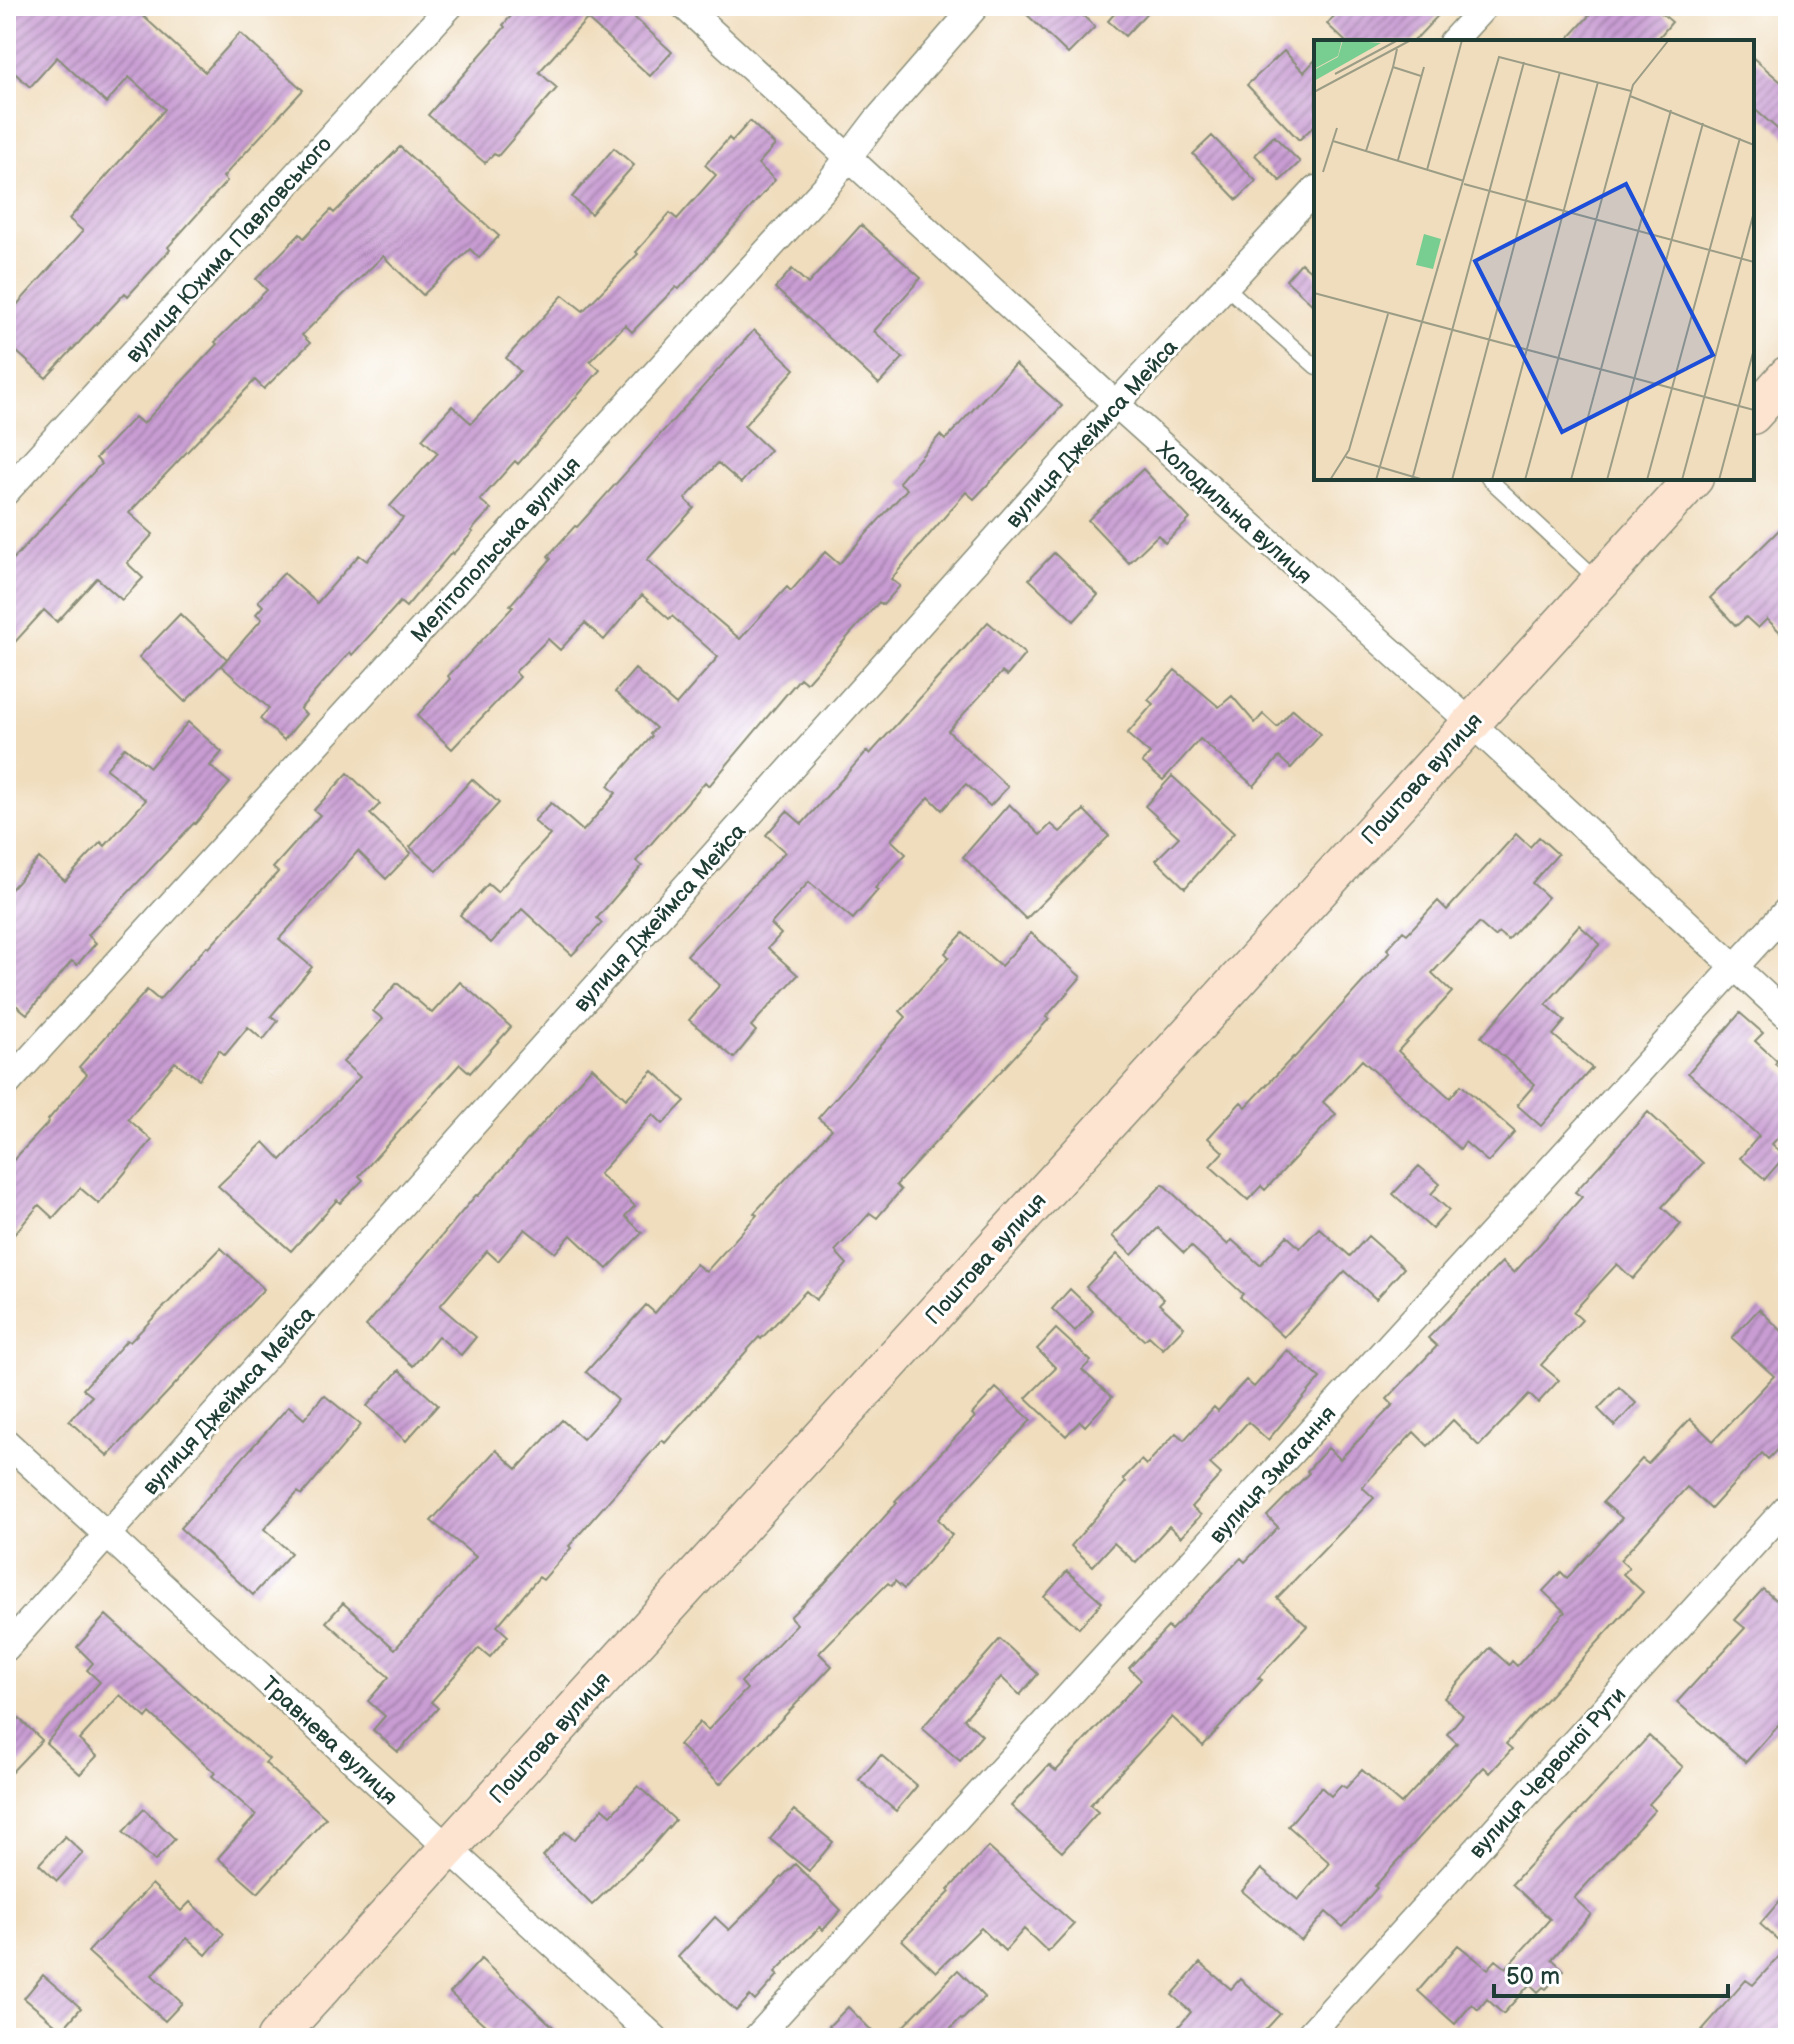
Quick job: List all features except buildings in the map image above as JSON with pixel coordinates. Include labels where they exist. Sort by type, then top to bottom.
[{"type":"street","name":"вулиця Юхима Павловського","points":[[6,492],[450,6]]},
{"type":"street","name":"Холодильна вулиця","points":[[684,6],[1788,1016]]},
{"type":"street","name":"Мелітопольська вулиця","points":[[6,1085],[828,184],[876,121],[976,6]]},
{"type":"street","points":[[1454,40],[1485,6]]},
{"type":"street","name":"вулиця Джеймса Мейса","points":[[6,1648],[1116,404],[1314,191]]},
{"type":"street","points":[[1754,413],[1788,375]]},
{"type":"street","name":"Поштова вулиця","points":[[276,2038],[1692,480]]},
{"type":"street","name":"вулиця Змагання","points":[[756,2038],[1788,909]]},
{"type":"street","name":"Травнева вулиця","points":[[6,1442],[655,2038]]},
{"type":"street","name":"вулиця Червоної Рути","points":[[1306,2038],[1788,1506]]},
{"type":"lane","points":[[1225,286],[1314,365]]},
{"type":"lane","points":[[1490,480],[1599,582]]}]
